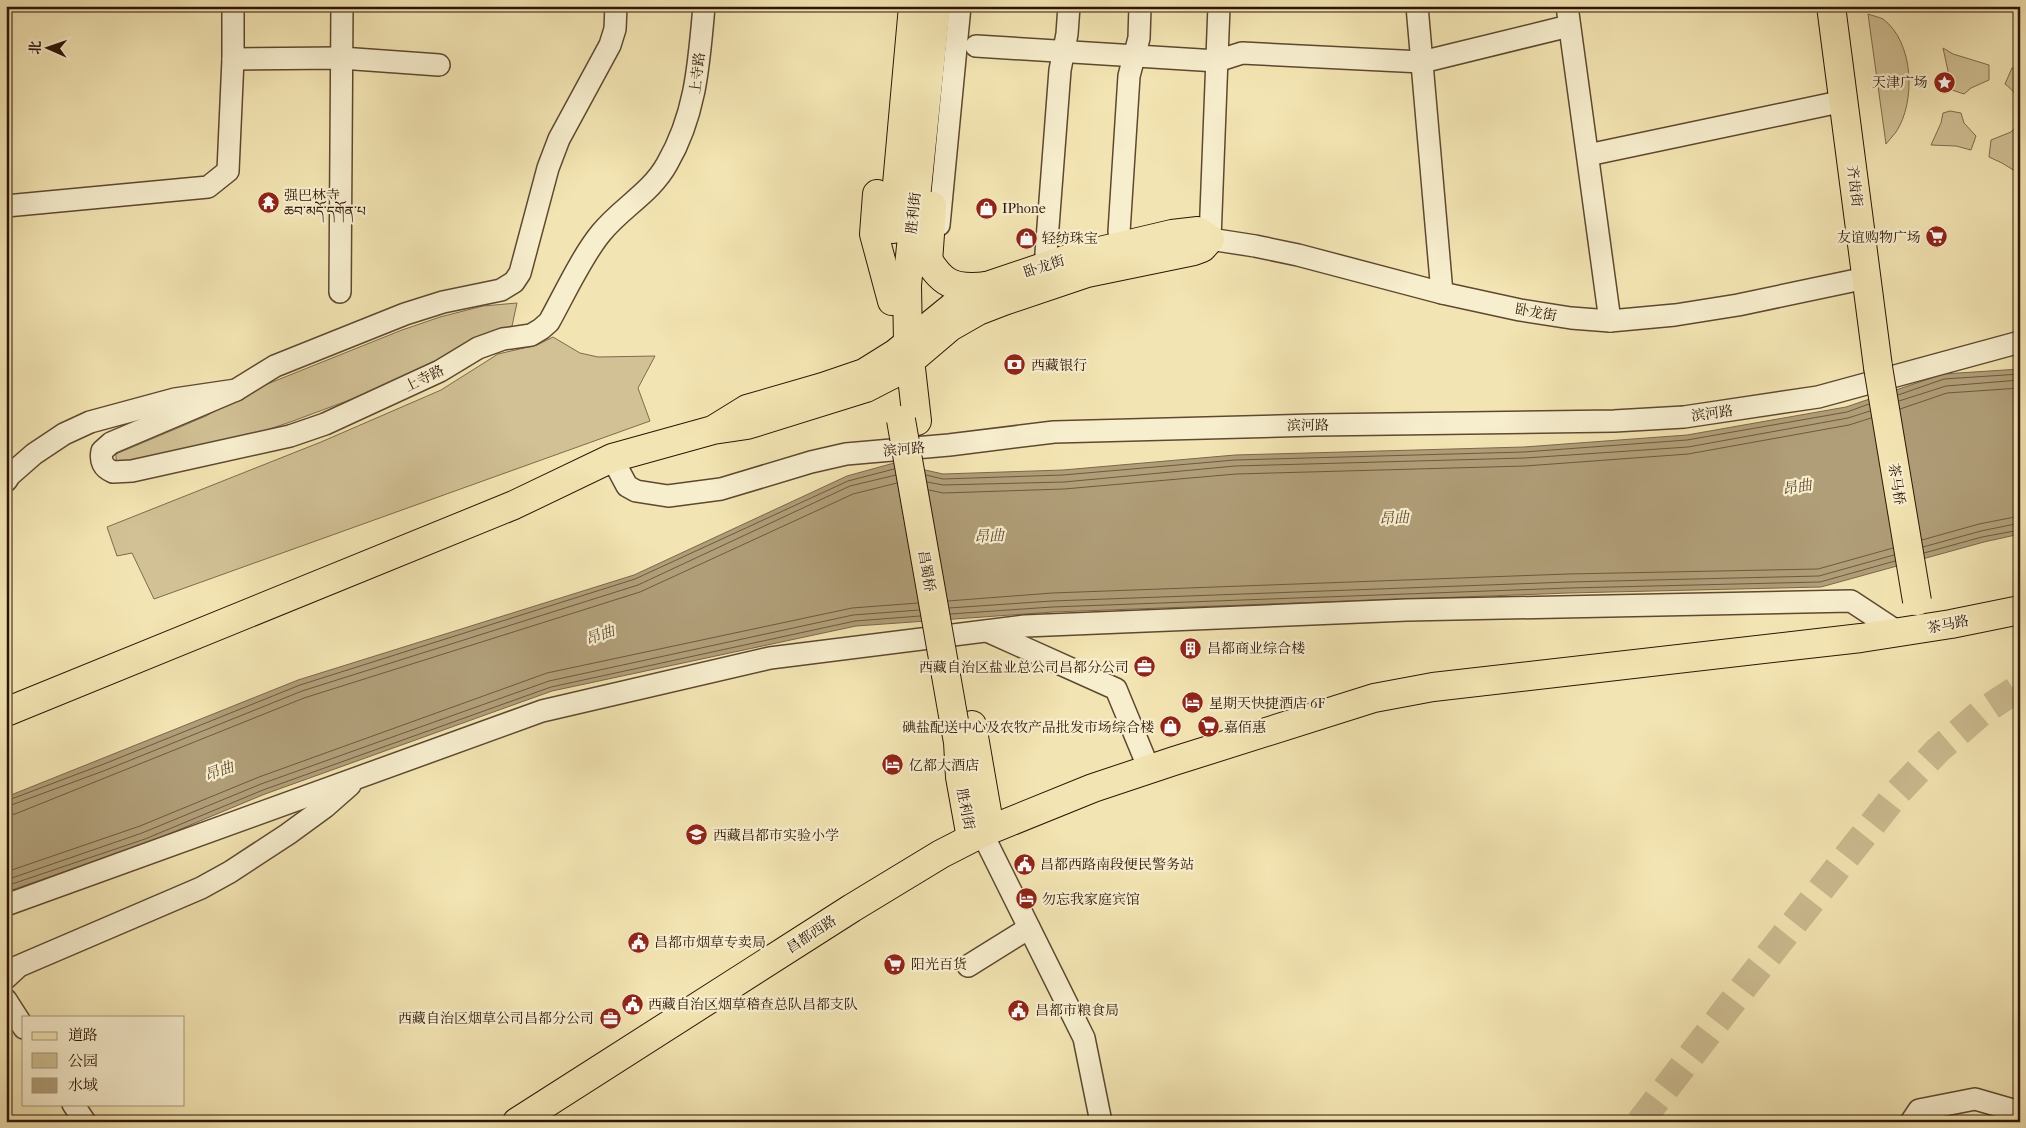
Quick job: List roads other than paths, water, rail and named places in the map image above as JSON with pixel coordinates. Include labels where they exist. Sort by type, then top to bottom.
[{"type":"main road","points":[[892,301],[874,234],[895,6]]},
{"type":"main road","name":"胜利街","points":[[909,421],[903,357],[892,301],[893,225],[913,6]]},
{"type":"main road","name":"胜利街","points":[[903,357],[913,218],[936,6]]},
{"type":"main road","points":[[928,262],[934,171],[950,6]]},
{"type":"main road","name":"齐齿街","points":[[1831,6],[1878,367]]},
{"type":"main road","points":[[913,218],[914,233],[928,262],[942,279],[962,288],[978,281]]},
{"type":"main road","name":"卧龙街","points":[[1198,231],[1210,240],[1202,248],[1194,251],[1087,273],[1032,291],[978,312],[950,327],[903,357],[978,281],[1172,234],[1198,231]]},
{"type":"main road","points":[[6,712],[514,505],[612,458],[714,430],[747,426],[866,388],[903,357]]},
{"type":"main road","name":"茶马桥","points":[[1878,367],[1917,601],[1910,630]]},
{"type":"main road","name":"昌蜀桥","points":[[909,421],[962,718]]},
{"type":"main road","name":"茶马路","points":[[1910,630],[2020,610]]},
{"type":"main road","name":"茶马路","points":[[1910,630],[1935,644],[2020,628]]},
{"type":"main road","name":"昌都西路","points":[[517,1122],[852,908],[941,854],[981,833],[1084,791],[1374,698],[1433,687],[1861,638],[1910,630]]},
{"type":"main road","name":"胜利街","points":[[962,718],[958,742],[960,777],[981,833]]},
{"type":"street","points":[[6,206],[208,186],[228,171],[234,59],[233,6]]},
{"type":"street","points":[[340,292],[342,6]]},
{"type":"street","points":[[6,481],[10,475],[34,454],[64,434],[90,422],[175,399],[236,390],[275,366],[405,314],[443,302],[501,290],[514,282],[520,273],[548,168],[559,139],[610,45],[615,29],[616,6]]},
{"type":"street","name":"上寺路","points":[[236,390],[111,443],[102,451],[102,463],[112,472],[132,471],[290,436],[325,424],[440,371],[484,346],[503,339],[531,335],[541,330],[549,322],[601,233],[617,216],[644,193],[667,166],[687,122],[693,100],[698,72],[704,6]]},
{"type":"street","points":[[960,6],[937,246],[941,263],[946,270],[956,276],[978,281]]},
{"type":"street","points":[[1046,253],[1060,70],[1069,6]]},
{"type":"street","points":[[1118,232],[1129,76],[1139,38],[1140,6]]},
{"type":"street","points":[[1210,240],[1219,6]]},
{"type":"street","points":[[1416,6],[1442,293]]},
{"type":"street","points":[[976,46],[1216,61],[1242,53],[1422,62],[1568,16],[1610,321]]},
{"type":"street","points":[[234,59],[341,58],[439,65]]},
{"type":"street","points":[[1588,155],[1844,102]]},
{"type":"street","name":"卧龙街","points":[[1210,240],[1255,246],[1298,255],[1442,293],[1529,312],[1610,321],[1675,315],[1738,305],[1866,278]]},
{"type":"street","name":"滨河路","points":[[612,458],[627,486],[636,491],[668,496],[721,489],[811,462],[846,454],[949,445],[1054,432],[1305,425],[1594,421],[1684,417],[1818,398],[2020,342]]},
{"type":"street","points":[[6,905],[552,709],[770,658],[1025,626],[1407,610],[1851,601],[1910,630]]},
{"type":"street","points":[[986,631],[1116,689],[1150,769]]},
{"type":"street","points":[[6,978],[19,966],[201,888],[230,872],[325,807],[355,779]]},
{"type":"street","points":[[981,833],[1084,1038],[1101,1122]]},
{"type":"street","points":[[968,966],[1029,928]]},
{"type":"street","points":[[6,1000],[22,1025]]},
{"type":"street","points":[[1911,1122],[1919,1110],[1975,1100],[2020,1112]]},
{"type":"street","points":[[74,1106],[85,1122]]},
{"type":"water","name":"昂曲","points":[[2020,369],[2020,534],[1984,542],[1821,587],[1569,593],[1053,612],[856,626],[552,691],[265,794],[147,843],[6,892],[6,797],[298,680],[634,575],[847,476],[894,463],[943,474],[1063,470],[1235,455],[1524,447],[1687,435],[1846,407],[1943,374]]},
{"type":"tunnel","points":[[1640,1122],[1897,793],[1938,750],[1982,712],[2020,687]]},
{"type":"place","name":"天津广场","points":[[1944,82]]},
{"type":"place","name":"强巴林寺 ཆབ་མདོ་དགོན་པ","points":[[268,203]]},
{"type":"place","name":"IPhone","points":[[986,208]]},
{"type":"place","name":"友谊购物广场","points":[[1937,237]]},
{"type":"place","name":"轻纺珠宝","points":[[1026,238]]},
{"type":"place","name":"西藏银行","points":[[1015,365]]},
{"type":"place","name":"昌都商业综合楼","points":[[1191,648]]},
{"type":"place","name":"西藏自治区盐业总公司昌都分公司","points":[[1145,667]]},
{"type":"place","name":"星期天快捷酒店 6F","points":[[1193,703]]},
{"type":"place","name":"碘盐配送中心及农牧产品批发市场综合楼","points":[[1170,727]]},
{"type":"place","name":"嘉佰惠","points":[[1208,727]]},
{"type":"place","name":"亿都大酒店","points":[[893,765]]},
{"type":"place","name":"西藏昌都市实验小学","points":[[697,835]]},
{"type":"place","name":"昌都西路南段便民警务站","points":[[1024,864]]},
{"type":"place","name":"勿忘我家庭宾馆","points":[[1026,899]]},
{"type":"place","name":"昌都市烟草专卖局","points":[[638,942]]},
{"type":"place","name":"阳光百货","points":[[895,964]]},
{"type":"place","name":"西藏自治区烟草稽查总队昌都支队","points":[[632,1004]]},
{"type":"place","name":"昌都市粮食局","points":[[1019,1010]]},
{"type":"place","name":"西藏自治区烟草公司昌都分公司","points":[[610,1018]]}]
